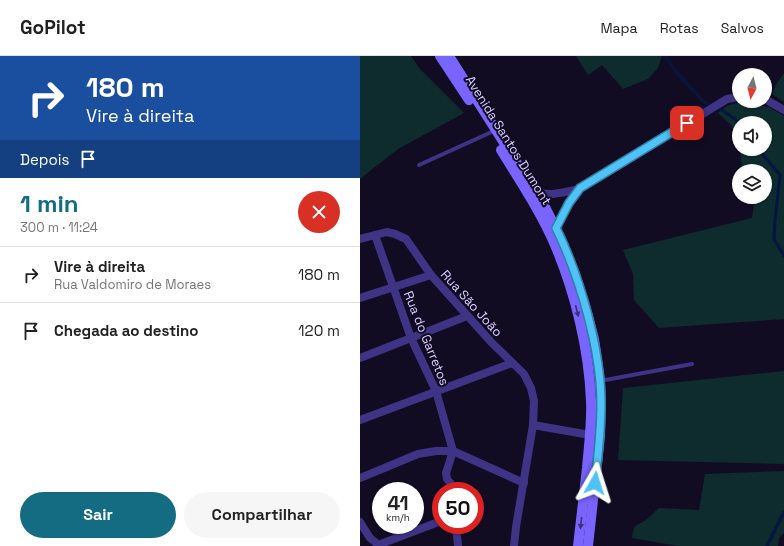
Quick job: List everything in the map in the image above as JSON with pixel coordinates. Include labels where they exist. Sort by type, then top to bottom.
[{"type":"main road","name":"Avenida Santos Dumont","points":[[440,56],[493,131]]},
{"type":"main road","name":"Avenida Santos Dumont","points":[[449,56],[533,195],[575,274],[594,339],[600,381],[601,403],[578,546]]},
{"type":"main road","name":"Avenida Santos Dumont","points":[[552,230],[577,311],[590,382],[595,435],[588,546]]},
{"type":"street","points":[[533,195],[566,192],[580,188],[727,99],[732,98]]},
{"type":"street","points":[[772,103],[784,110]]},
{"type":"street","points":[[552,230],[580,188]]},
{"type":"street","name":"Rua São João","points":[[360,239],[387,232],[406,239],[431,275],[467,316],[524,374],[531,388],[534,401],[533,425],[514,546]]},
{"type":"street","name":"Rua do Garretos","points":[[376,235],[411,338],[436,391],[453,452]]},
{"type":"street","points":[[360,298],[431,275]]},
{"type":"street","points":[[360,358],[467,316]]},
{"type":"street","points":[[360,420],[512,363]]},
{"type":"street","points":[[533,425],[595,435]]},
{"type":"street","points":[[360,478],[418,454],[436,451],[453,452],[524,483]]},
{"type":"street","points":[[450,482],[446,474],[453,452]]},
{"type":"street","points":[[360,522],[370,538],[379,545],[432,524]]},
{"type":"street","points":[[457,534],[458,546]]},
{"type":"lane","points":[[419,165],[493,131]]},
{"type":"lane","points":[[600,381],[692,364]]},
{"type":"green space","points":[[360,56],[411,56],[420,69],[464,113],[398,149],[360,179]]},
{"type":"green space","points":[[576,56],[662,56],[658,68],[648,79],[623,89],[602,65],[588,75]]},
{"type":"green space","points":[[784,73],[784,102],[772,94]]},
{"type":"green space","points":[[732,104],[732,108],[771,108],[784,116],[784,319],[659,328],[634,300],[633,274],[623,250],[752,218],[754,204],[772,204],[772,164],[741,164],[741,156],[772,156],[772,116],[732,116],[732,127],[718,113],[727,106]]},
{"type":"green space","points":[[784,371],[784,464],[618,460],[623,388]]},
{"type":"green space","points":[[784,471],[784,533],[779,538],[778,546],[678,546],[632,538],[635,527],[659,508],[699,510],[705,474]]},
{"type":"waterway","points":[[665,56],[677,73],[705,103],[720,109],[732,117]]},
{"type":"waterway","points":[[764,156],[780,175],[774,239],[784,256]]},
{"type":"waterway","points":[[767,546],[784,512]]},
{"type":"route","points":[[595,483],[600,436],[601,403],[600,381],[594,339],[575,274],[556,228],[563,213],[580,188],[687,123]]}]
